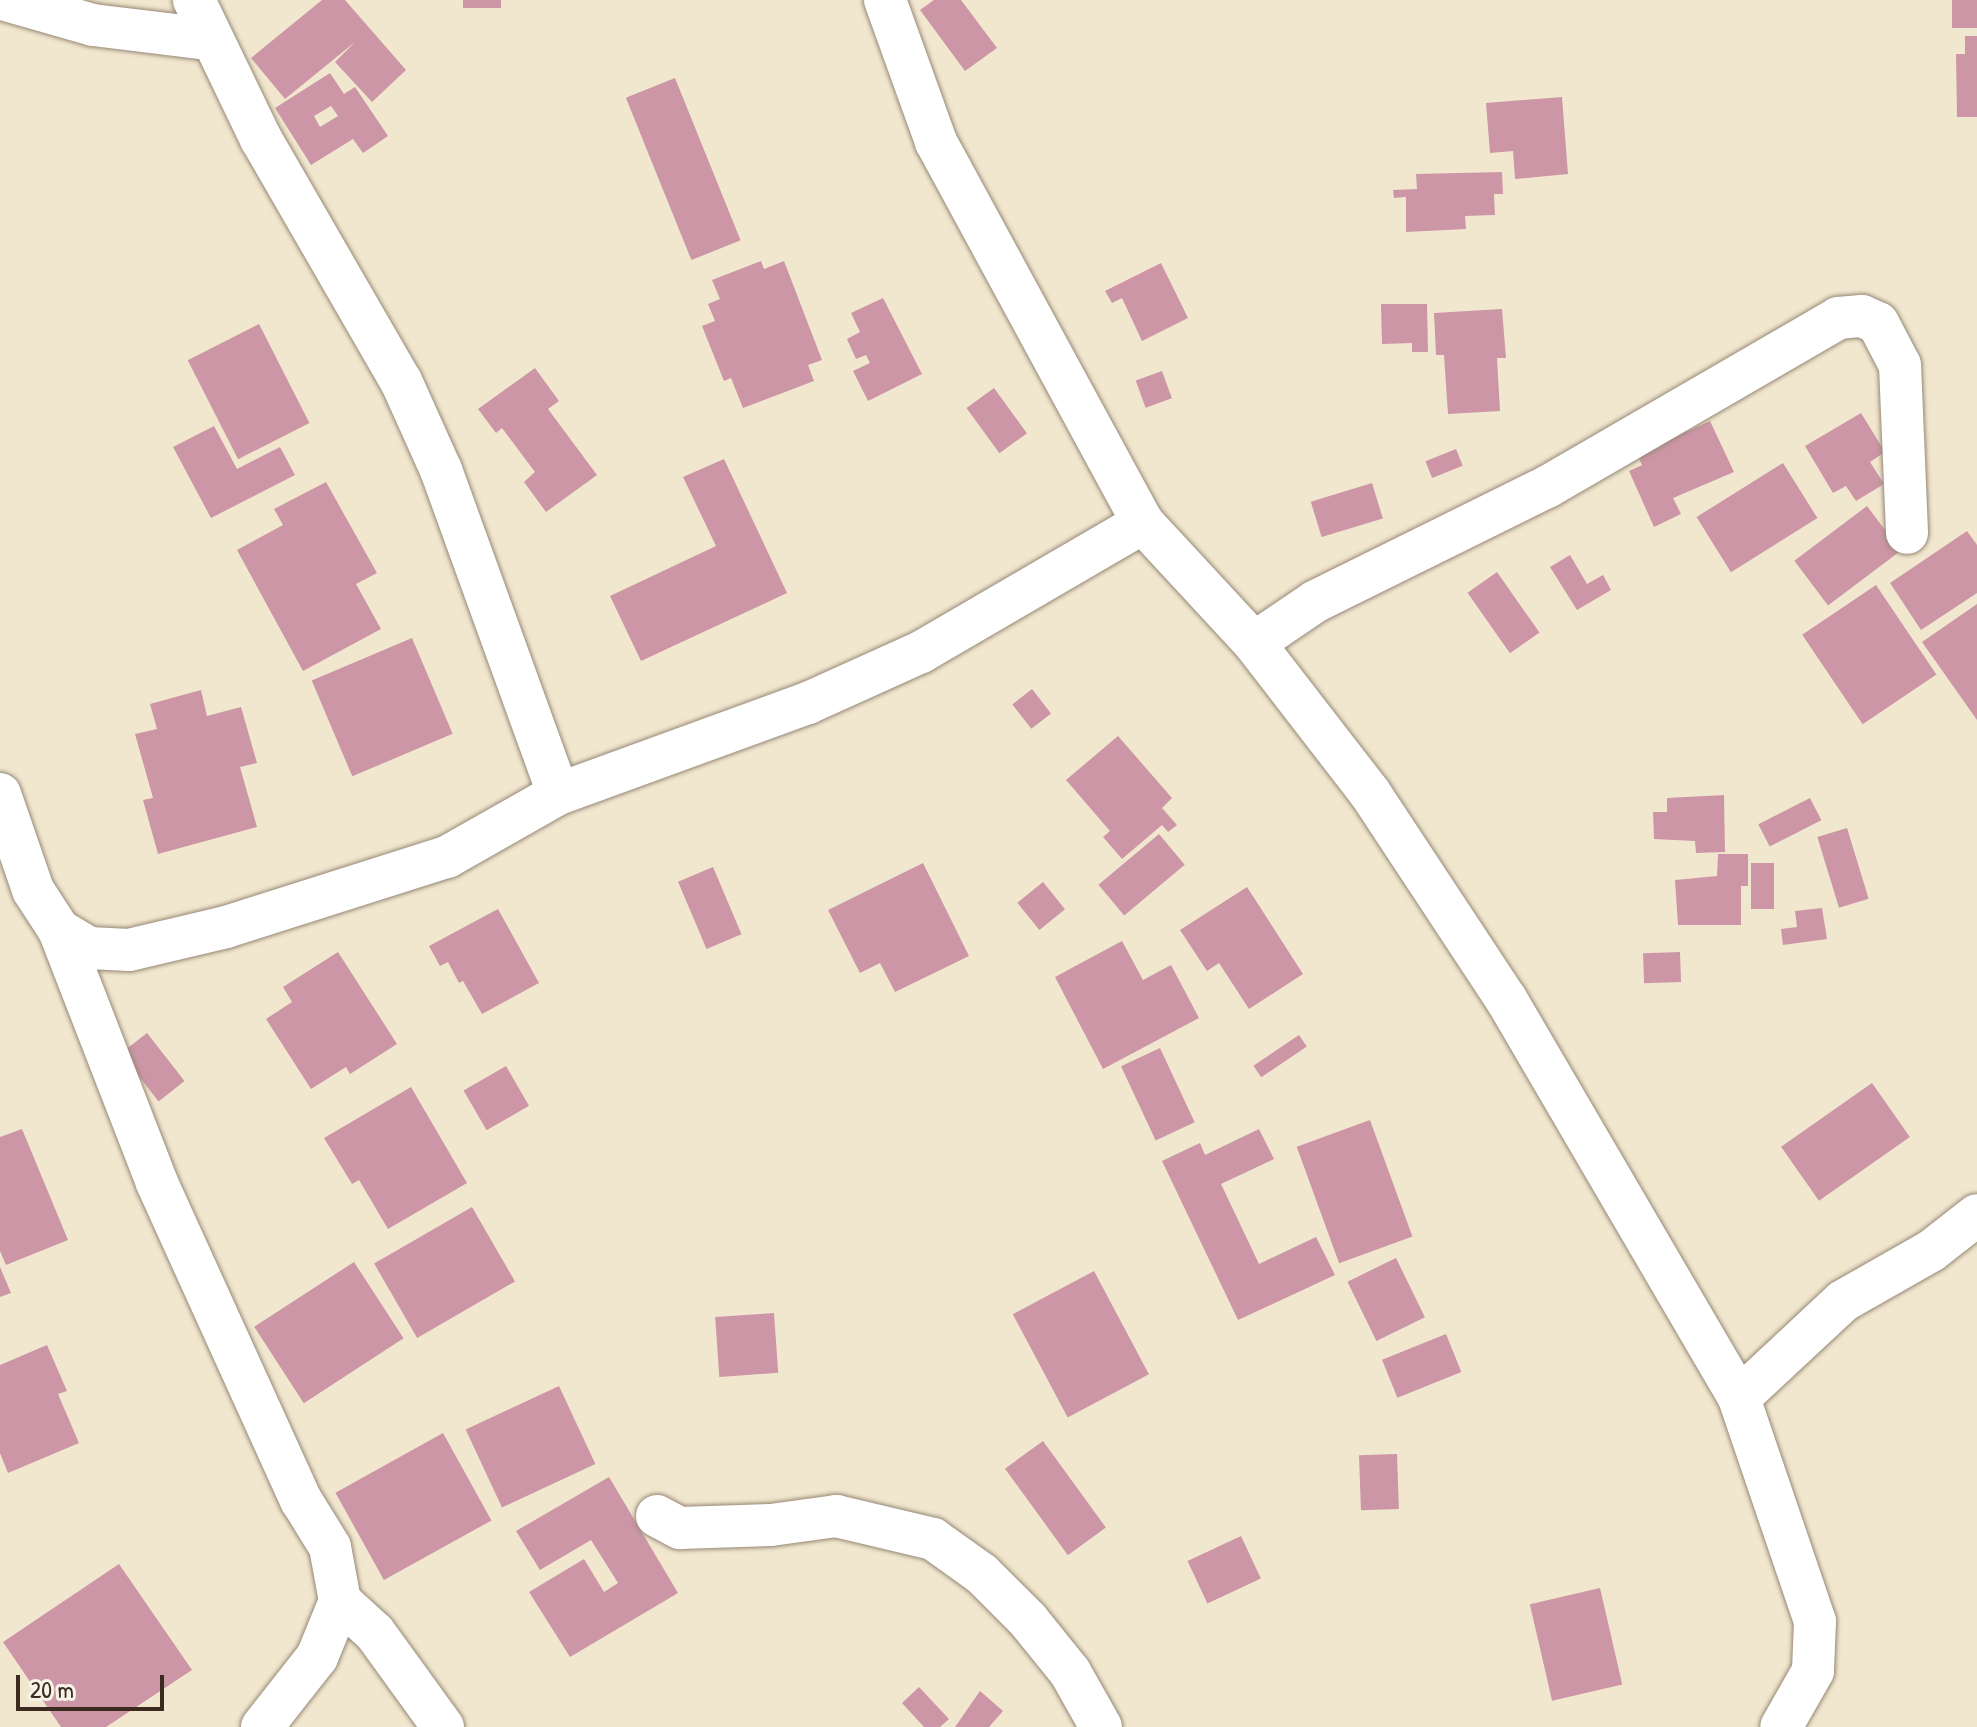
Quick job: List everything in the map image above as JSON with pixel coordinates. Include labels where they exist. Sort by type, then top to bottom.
[{"type":"street","points":[[6,0],[93,25],[209,39]]},
{"type":"street","points":[[194,0],[209,39],[369,334],[401,381],[441,470],[558,794]]},
{"type":"street","points":[[885,0],[936,142],[1143,523],[1254,643],[1370,793],[1506,999],[1739,1398],[1815,1621],[1813,1671],[1781,1727]]},
{"type":"street","points":[[1254,643],[1316,601],[1471,528],[1838,318],[1862,316],[1878,323],[1900,365],[1907,533]]},
{"type":"street","points":[[59,930],[89,948],[129,950],[226,927],[447,857],[558,794],[808,703],[921,652],[1143,523]]},
{"type":"street","points":[[0,794],[33,890],[59,930],[157,1183],[301,1500],[330,1547],[340,1601],[317,1657],[262,1727]]},
{"type":"street","points":[[1739,1398],[1843,1301],[1931,1251],[1977,1215]]},
{"type":"street","points":[[657,1516],[680,1528],[717,1528],[836,1516],[933,1539],[982,1574],[1028,1620],[1070,1672],[1101,1727]]},
{"type":"street","points":[[340,1601],[375,1633],[443,1727]]},
{"type":"building","points":[[322,0],[345,0],[406,70],[372,102],[335,62],[355,42],[285,99],[251,58]]},
{"type":"building","points":[[463,0],[501,0],[501,8],[463,8]]},
{"type":"building","points":[[934,0],[961,0],[997,48],[965,71],[920,10]]},
{"type":"building","points":[[1952,0],[1977,0],[1977,28],[1952,28]]},
{"type":"building","points":[[1965,36],[1977,36],[1977,117],[1957,117],[1956,54],[1965,54]]},
{"type":"building","points":[[330,73],[344,94],[355,87],[388,136],[363,153],[353,139],[311,165],[275,108]],"holes":[[[331,106],[338,116],[320,127],[314,116]]]},
{"type":"building","points":[[675,78],[741,240],[691,260],[626,98]]},
{"type":"building","points":[[1562,97],[1568,174],[1515,179],[1513,151],[1490,153],[1486,103]]},
{"type":"building","points":[[1502,172],[1503,194],[1494,194],[1495,215],[1465,216],[1466,229],[1406,232],[1406,197],[1394,198],[1393,190],[1417,189],[1416,174]]},
{"type":"building","points":[[761,261],[764,269],[784,261],[822,360],[808,365],[814,381],[743,408],[731,378],[724,381],[702,326],[715,321],[708,304],[720,299],[712,280]]},
{"type":"building","points":[[1161,263],[1188,318],[1142,341],[1122,298],[1112,303],[1105,291]]},
{"type":"building","points":[[883,298],[922,374],[868,401],[853,371],[870,363],[866,355],[856,359],[847,339],[860,332],[851,313]]},
{"type":"building","points":[[1381,304],[1427,304],[1428,352],[1412,352],[1412,343],[1382,344]]},
{"type":"building","points":[[1502,309],[1506,358],[1497,358],[1500,411],[1448,414],[1444,355],[1436,355],[1434,313]]},
{"type":"building","points":[[259,324],[309,423],[238,459],[188,360]]},
{"type":"building","points":[[535,368],[559,401],[548,409],[597,475],[546,512],[524,482],[535,472],[502,428],[496,433],[478,409]]},
{"type":"building","points":[[1162,371],[1172,398],[1146,408],[1136,381]]},
{"type":"building","points":[[994,388],[1027,433],[999,453],[966,408]]},
{"type":"building","points":[[1861,413],[1885,452],[1870,462],[1884,484],[1856,501],[1846,486],[1833,493],[1805,446]]},
{"type":"building","points":[[1710,421],[1734,472],[1673,498],[1681,514],[1654,527],[1629,471],[1642,465],[1637,454]]},
{"type":"building","points":[[214,426],[237,469],[280,447],[295,475],[211,518],[173,447]]},
{"type":"building","points":[[1456,449],[1463,466],[1432,478],[1425,461]]},
{"type":"building","points":[[724,459],[787,593],[641,661],[610,596],[716,546],[683,477]]},
{"type":"building","points":[[1783,463],[1817,518],[1731,572],[1696,517]]},
{"type":"building","points":[[326,482],[377,573],[356,584],[381,629],[303,671],[237,550],[283,525],[274,509]]},
{"type":"building","points":[[1372,483],[1383,518],[1322,537],[1311,502]]},
{"type":"building","points":[[1867,506],[1901,551],[1828,605],[1794,561]]},
{"type":"building","points":[[1967,531],[1977,545],[1977,593],[1921,630],[1890,583]]},
{"type":"building","points":[[1570,555],[1587,584],[1603,575],[1611,590],[1577,610],[1550,567]]},
{"type":"building","points":[[1497,572],[1539,633],[1510,653],[1468,593]]},
{"type":"building","points":[[1876,585],[1936,675],[1863,724],[1802,635]]},
{"type":"building","points":[[1977,604],[1977,720],[1922,642]]},
{"type":"building","points":[[412,638],[453,734],[352,776],[312,681]]},
{"type":"building","points":[[1032,689],[1051,713],[1031,729],[1012,704]]},
{"type":"building","points":[[201,690],[207,716],[241,707],[257,763],[240,767],[257,827],[158,854],[143,800],[153,798],[135,734],[157,729],[150,704]]},
{"type":"building","points":[[1118,736],[1172,798],[1162,808],[1177,825],[1168,832],[1162,825],[1122,859],[1103,837],[1110,831],[1066,780]]},
{"type":"building","points":[[1724,795],[1725,852],[1696,853],[1695,841],[1654,839],[1653,812],[1667,812],[1667,798]]},
{"type":"building","points":[[1810,798],[1821,820],[1770,847],[1758,824]]},
{"type":"building","points":[[1847,828],[1869,899],[1839,908],[1817,837]]},
{"type":"building","points":[[1159,834],[1185,865],[1124,915],[1098,885]]},
{"type":"building","points":[[1718,854],[1748,854],[1748,886],[1741,886],[1741,925],[1678,925],[1675,880],[1717,876]]},
{"type":"building","points":[[923,863],[969,956],[895,992],[880,963],[860,973],[828,910]]},
{"type":"building","points":[[1751,863],[1774,863],[1774,909],[1751,909]]},
{"type":"building","points":[[713,867],[742,934],[707,949],[678,882]]},
{"type":"building","points":[[1043,882],[1065,909],[1039,930],[1017,903]]},
{"type":"building","points":[[1247,887],[1303,974],[1249,1009],[1219,963],[1207,971],[1180,930]]},
{"type":"building","points":[[1822,908],[1827,939],[1783,945],[1781,929],[1797,927],[1795,911]]},
{"type":"building","points":[[498,909],[539,983],[482,1014],[463,981],[459,983],[448,962],[440,966],[429,946]]},
{"type":"building","points":[[1122,941],[1143,980],[1171,965],[1199,1018],[1103,1069],[1055,977]]},
{"type":"building","points":[[338,952],[397,1044],[350,1074],[346,1067],[311,1089],[266,1019],[292,1002],[283,987]]},
{"type":"building","points":[[1680,952],[1681,982],[1644,983],[1643,953]]},
{"type":"building","points":[[147,1033],[185,1081],[159,1101],[121,1053]]},
{"type":"building","points":[[1299,1035],[1307,1047],[1261,1077],[1253,1066]]},
{"type":"building","points":[[1160,1048],[1195,1122],[1156,1140],[1121,1066]]},
{"type":"building","points":[[506,1066],[529,1106],[487,1130],[464,1090]]},
{"type":"building","points":[[1872,1083],[1910,1137],[1819,1201],[1781,1147]]},
{"type":"building","points":[[411,1087],[467,1183],[388,1229],[359,1180],[352,1184],[324,1138]]},
{"type":"building","points":[[1370,1120],[1412,1237],[1339,1263],[1297,1147]]},
{"type":"building","points":[[22,1129],[68,1240],[6,1265],[0,1251],[0,1137]]},
{"type":"building","points":[[1259,1129],[1274,1159],[1221,1184],[1259,1264],[1316,1237],[1335,1275],[1238,1320],[1162,1161],[1200,1143],[1205,1155]]},
{"type":"building","points":[[472,1207],[515,1281],[417,1338],[374,1264]]},
{"type":"building","points":[[1396,1258],[1425,1317],[1376,1341],[1347,1282]]},
{"type":"building","points":[[354,1262],[404,1338],[304,1403],[254,1327]]},
{"type":"building","points":[[0,1267],[11,1293],[0,1297]]},
{"type":"building","points":[[1094,1271],[1149,1374],[1068,1417],[1013,1314]]},
{"type":"building","points":[[774,1313],[778,1373],[719,1377],[715,1317]]},
{"type":"building","points":[[1446,1334],[1461,1372],[1397,1398],[1382,1360]]},
{"type":"building","points":[[47,1345],[67,1391],[58,1394],[79,1443],[8,1473],[0,1453],[0,1365]]},
{"type":"building","points":[[559,1386],[595,1464],[502,1507],[466,1430]]},
{"type":"building","points":[[443,1433],[491,1520],[384,1580],[335,1493]]},
{"type":"building","points":[[1043,1441],[1106,1528],[1068,1555],[1005,1469]]},
{"type":"building","points":[[1397,1454],[1399,1509],[1361,1510],[1359,1455]]},
{"type":"building","points":[[609,1477],[678,1593],[570,1657],[529,1592],[584,1559],[604,1592],[618,1583],[591,1540],[540,1570],[516,1531]]},
{"type":"building","points":[[1241,1536],[1261,1579],[1207,1604],[1188,1561]]},
{"type":"building","points":[[119,1564],[192,1670],[106,1727],[61,1727],[3,1642]]},
{"type":"building","points":[[1600,1588],[1622,1684],[1552,1701],[1530,1604]]},
{"type":"building","points":[[919,1687],[949,1719],[940,1727],[924,1727],[902,1703]]},
{"type":"building","points":[[980,1691],[1003,1711],[989,1727],[955,1727]]}]
